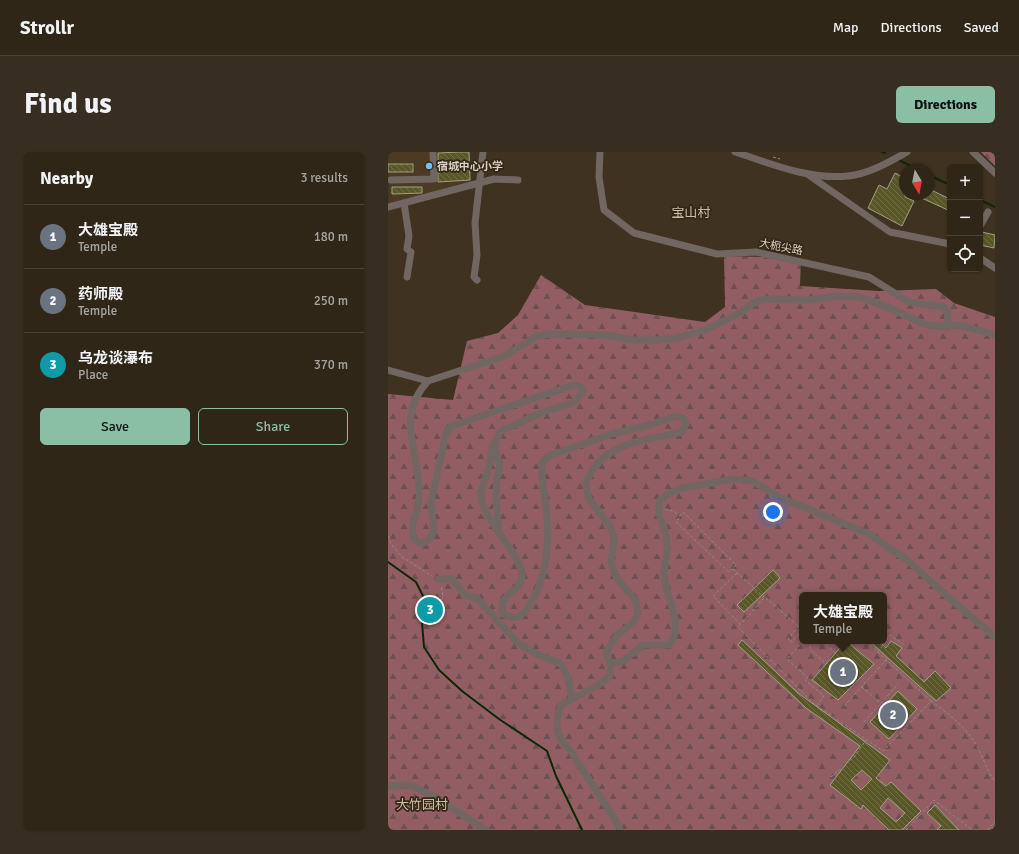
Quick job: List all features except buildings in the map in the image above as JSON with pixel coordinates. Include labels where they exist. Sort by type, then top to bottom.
[{"type":"street","points":[[391,180],[434,179],[433,152]]},
{"type":"street","points":[[477,280],[474,277],[477,255],[475,223],[481,183],[483,152]]},
{"type":"street","name":"大枙尖路","points":[[600,152],[599,177],[604,210],[634,233],[717,254],[756,252],[869,277],[910,302],[944,307],[948,313],[947,327]]},
{"type":"street","points":[[735,152],[815,176],[849,176],[880,166],[901,153]]},
{"type":"street","points":[[973,152],[995,173]]},
{"type":"street","points":[[808,175],[890,232],[947,243]]},
{"type":"street","points":[[388,206],[494,179],[518,180]]},
{"type":"street","points":[[404,203],[409,236],[406,249],[411,252],[407,277]]},
{"type":"street","points":[[983,221],[988,212]]},
{"type":"street","points":[[983,260],[995,268]]},
{"type":"street","points":[[620,830],[616,820],[570,750],[561,742],[557,729],[557,718],[561,705],[597,686],[610,676],[610,662],[606,652],[618,634],[633,623],[638,614],[636,601],[616,577],[611,563],[614,537],[610,526],[589,499],[585,483],[597,464],[623,446],[642,440],[682,432],[686,424],[684,418],[677,416],[642,428],[612,434],[549,456],[542,462],[547,518],[545,568],[533,599],[525,613],[511,618],[503,614],[501,606],[503,599],[516,588],[522,577],[521,567],[484,507],[481,494],[494,444],[501,431],[543,412],[573,403],[583,392],[581,387],[574,385],[451,426],[446,434],[431,502],[434,532],[429,540],[421,544],[414,539],[410,530],[419,500],[419,484],[410,424],[412,405],[420,390],[428,381],[505,356],[537,336],[553,334],[605,335],[634,340],[678,338],[711,327],[742,312],[752,304],[764,299],[808,300],[836,296],[860,297],[887,307],[924,324],[947,327],[955,326],[974,329],[995,335]]},
{"type":"street","points":[[388,370],[428,381]]},
{"type":"street","points":[[494,444],[500,467],[497,478],[496,497],[500,533]]},
{"type":"street","points":[[610,662],[623,661],[643,645],[669,645],[674,639],[677,629],[666,590],[664,574],[667,536],[658,514],[660,500],[668,494],[682,488],[734,479],[752,481],[779,497],[869,534],[907,560],[995,636]]},
{"type":"street","points":[[438,579],[452,579],[465,595],[477,598],[517,642],[534,653],[561,664],[568,678],[572,699]]},
{"type":"street","points":[[388,786],[410,785],[433,796],[486,830]]},
{"type":"path","points":[[771,156],[786,161]]},
{"type":"path","points":[[659,507],[674,512],[680,516]]},
{"type":"path","points":[[683,512],[736,565],[733,569],[729,572],[676,522],[680,516],[683,512]]},
{"type":"path","points":[[388,536],[391,544],[402,557],[438,579],[443,593],[442,603],[437,609]]},
{"type":"path","points":[[733,569],[798,626],[788,639],[792,642],[799,634]]},
{"type":"path","points":[[737,573],[714,596],[740,624]]},
{"type":"path","points":[[765,597],[738,627],[817,705],[883,751],[931,701]]},
{"type":"path","points":[[887,639],[890,635],[903,644]]},
{"type":"path","points":[[800,644],[787,659],[808,678],[805,680],[824,696],[817,705]]},
{"type":"path","points":[[809,644],[811,650],[824,662]]},
{"type":"path","points":[[825,644],[834,652]]},
{"type":"path","points":[[869,644],[931,701],[954,718],[978,747],[995,781]]},
{"type":"path","points":[[878,652],[884,644]]},
{"type":"path","points":[[844,706],[886,660]]},
{"type":"path","points":[[864,722],[898,684]]},
{"type":"path","points":[[861,687],[881,704]]},
{"type":"path","points":[[832,777],[855,756],[866,740]]},
{"type":"path","points":[[906,830],[934,800],[972,830]]},
{"type":"path","points":[[988,830],[995,821]]},
{"type":"shaded area","name":"宿城中心小学","points":[[388,152],[470,152],[471,181],[389,204]]},
{"type":"green space","points":[[981,152],[995,152],[995,166]]},
{"type":"green space","points":[[724,256],[801,258],[800,286],[879,291],[936,289],[954,303],[995,317],[995,830],[388,830],[388,394],[453,400],[467,341],[498,333],[518,315],[541,275],[585,305],[705,322],[725,307]]},
{"type":"waterway","points":[[899,160],[907,164]]},
{"type":"waterway","points":[[935,178],[947,184]]},
{"type":"waterway","points":[[983,201],[995,207]]},
{"type":"waterway","points":[[388,562],[416,582],[427,604],[422,622],[424,647],[439,670],[462,691],[499,719],[547,751],[556,776],[582,830]]},
{"type":"place","name":"宿城中心小学","points":[[429,166]]},
{"type":"place","name":"乌龙谈瀑布","points":[[430,610]]},
{"type":"place","name":"大雄宝殿","points":[[843,672]]},
{"type":"place","name":"药师殿","points":[[893,715]]},
{"type":"district","name":"宝山村","points":[[691,213]]},
{"type":"district","name":"大竹园村","points":[[422,805]]}]
